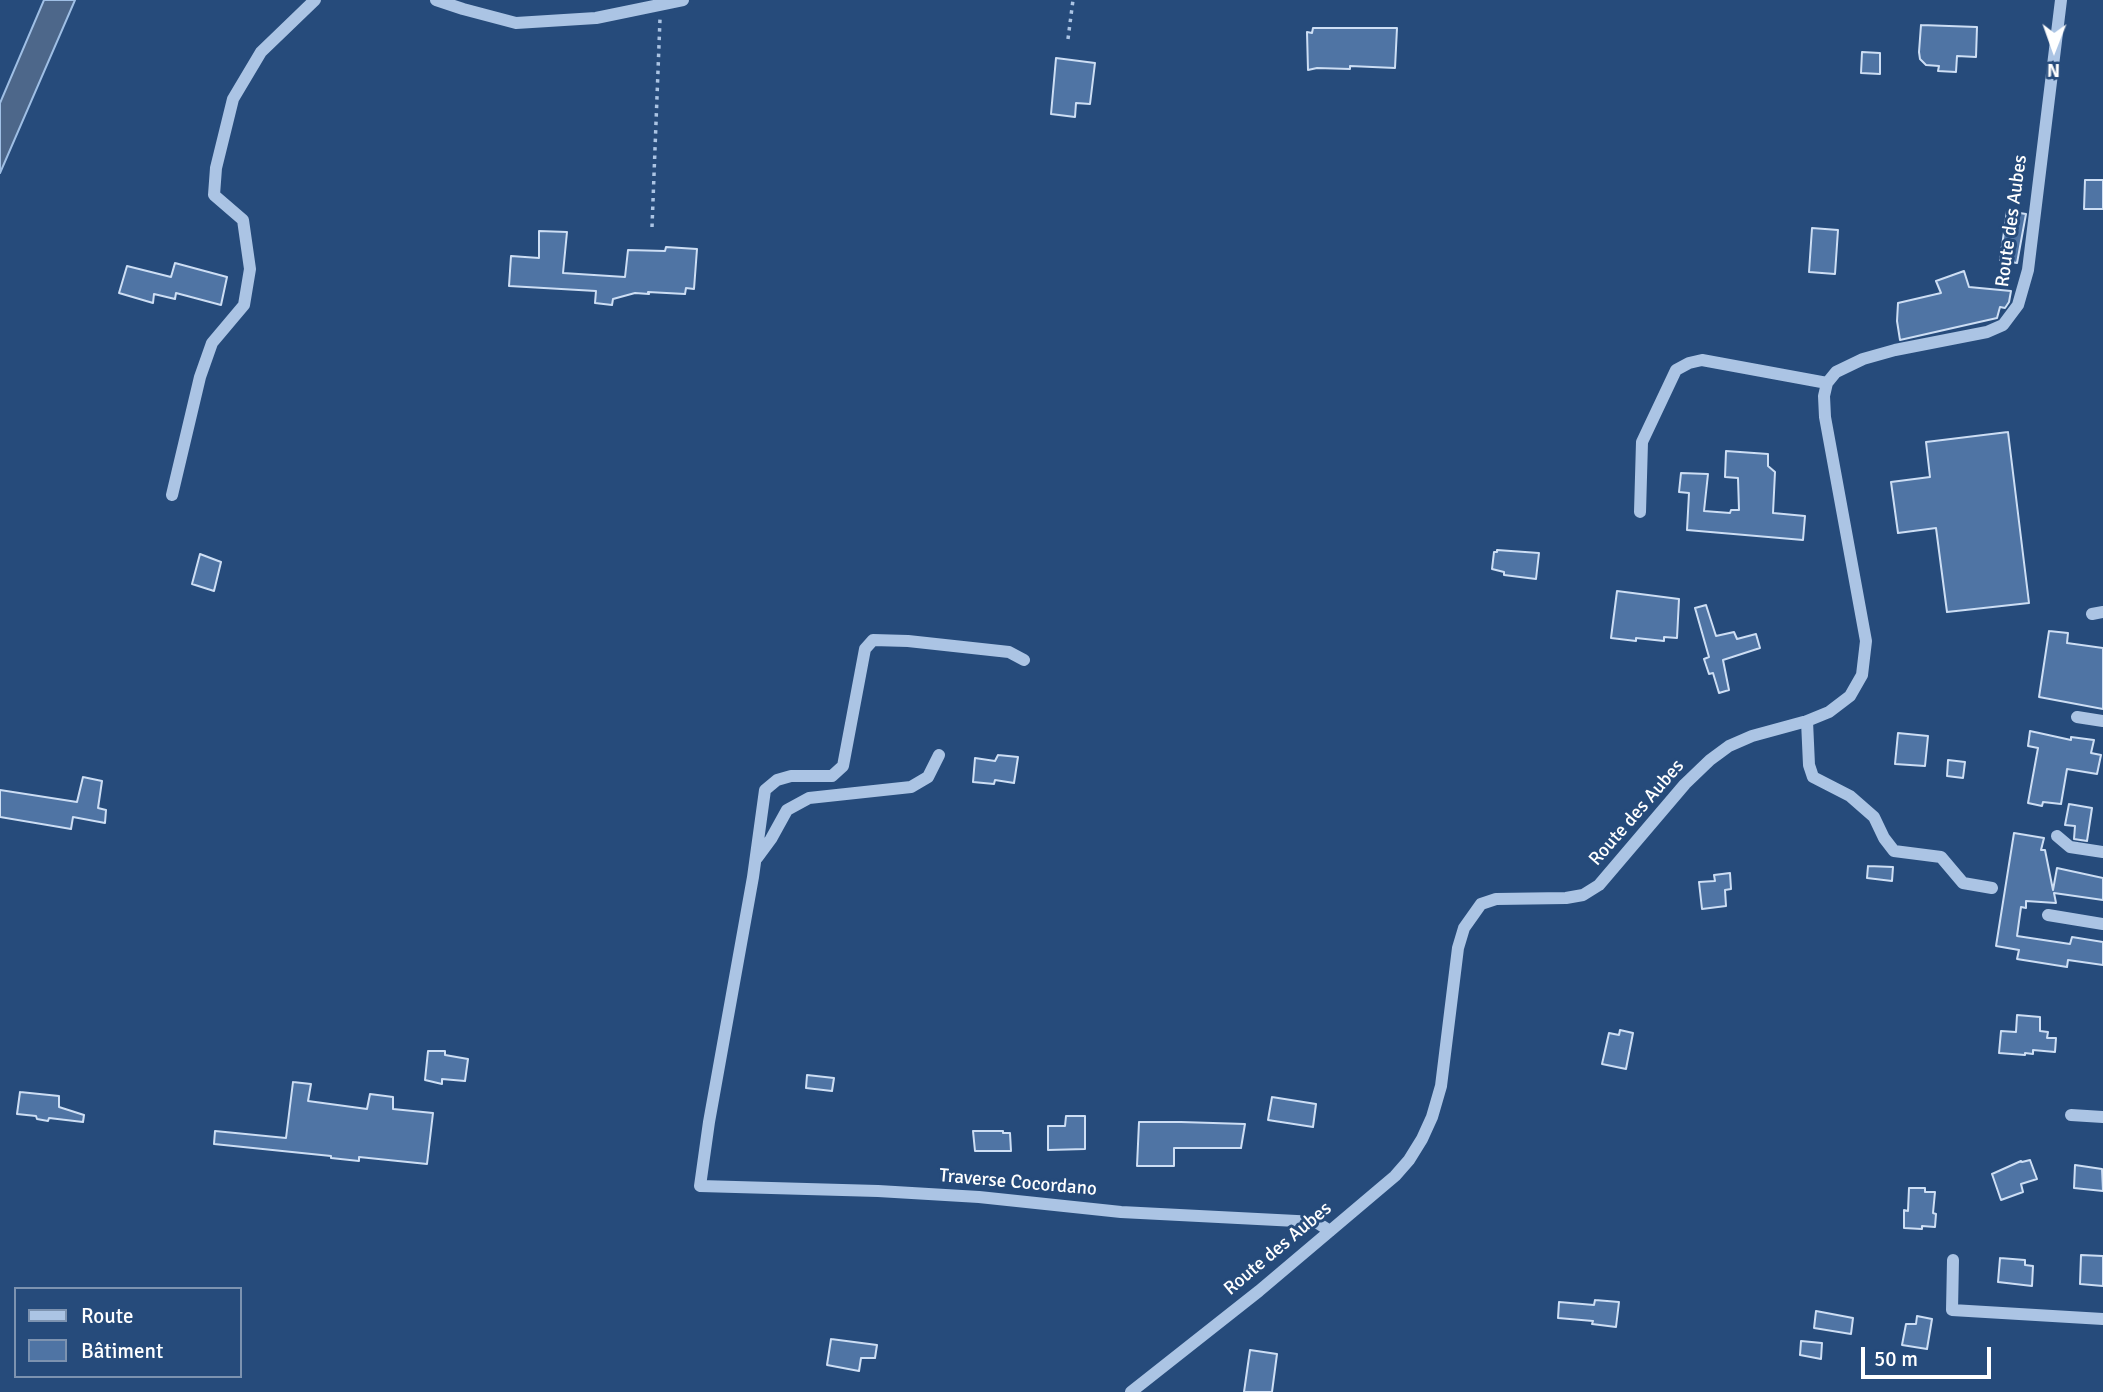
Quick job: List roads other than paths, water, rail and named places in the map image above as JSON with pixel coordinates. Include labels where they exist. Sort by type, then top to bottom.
[{"type":"street","points":[[172,495],[200,377],[212,343],[244,305],[250,269],[243,220],[214,195],[216,168],[233,99],[261,52],[315,0]]},
{"type":"street","points":[[436,0],[516,23],[596,18],[683,0]]},
{"type":"street","name":"Route des Aubes","points":[[1131,1392],[1259,1292],[1395,1176],[1409,1160],[1432,1117],[1441,1086],[1458,948],[1464,929],[1480,904],[1496,899],[1566,898],[1583,895],[1599,885],[1685,784],[1710,760],[1729,746],[1752,736],[1829,712],[1850,696],[1861,675],[1866,641],[1825,417],[1824,396],[1827,383],[1836,372],[1863,359],[1987,332],[2003,325],[2018,305],[2028,270],[2061,0]]},
{"type":"street","points":[[1640,512],[1642,442],[1676,370],[1689,362],[1702,360],[1827,383]]},
{"type":"street","points":[[755,862],[765,790],[777,780],[791,776],[832,776],[843,766],[865,649],[873,640],[1009,652],[1024,660]]},
{"type":"street","points":[[2077,717],[2103,721]]},
{"type":"street","points":[[1807,721],[1809,765],[1813,777],[1850,796],[1874,817],[1894,851],[1941,857],[1963,883],[1992,888]]},
{"type":"street","points":[[755,862],[787,810],[809,797],[911,787],[928,777],[939,755]]},
{"type":"street","points":[[2057,836],[2070,847],[2103,852]]},
{"type":"street","name":"Traverse Cocordano","points":[[755,862],[700,1186],[979,1197],[1121,1212],[1316,1222],[1330,1231]]},
{"type":"street","points":[[2048,915],[2103,924]]},
{"type":"street","points":[[2071,1115],[2103,1117]]},
{"type":"street","points":[[1953,1260],[1952,1310],[2103,1319]]},
{"type":"water","points":[[44,0],[75,0],[0,173],[0,103]]}]
